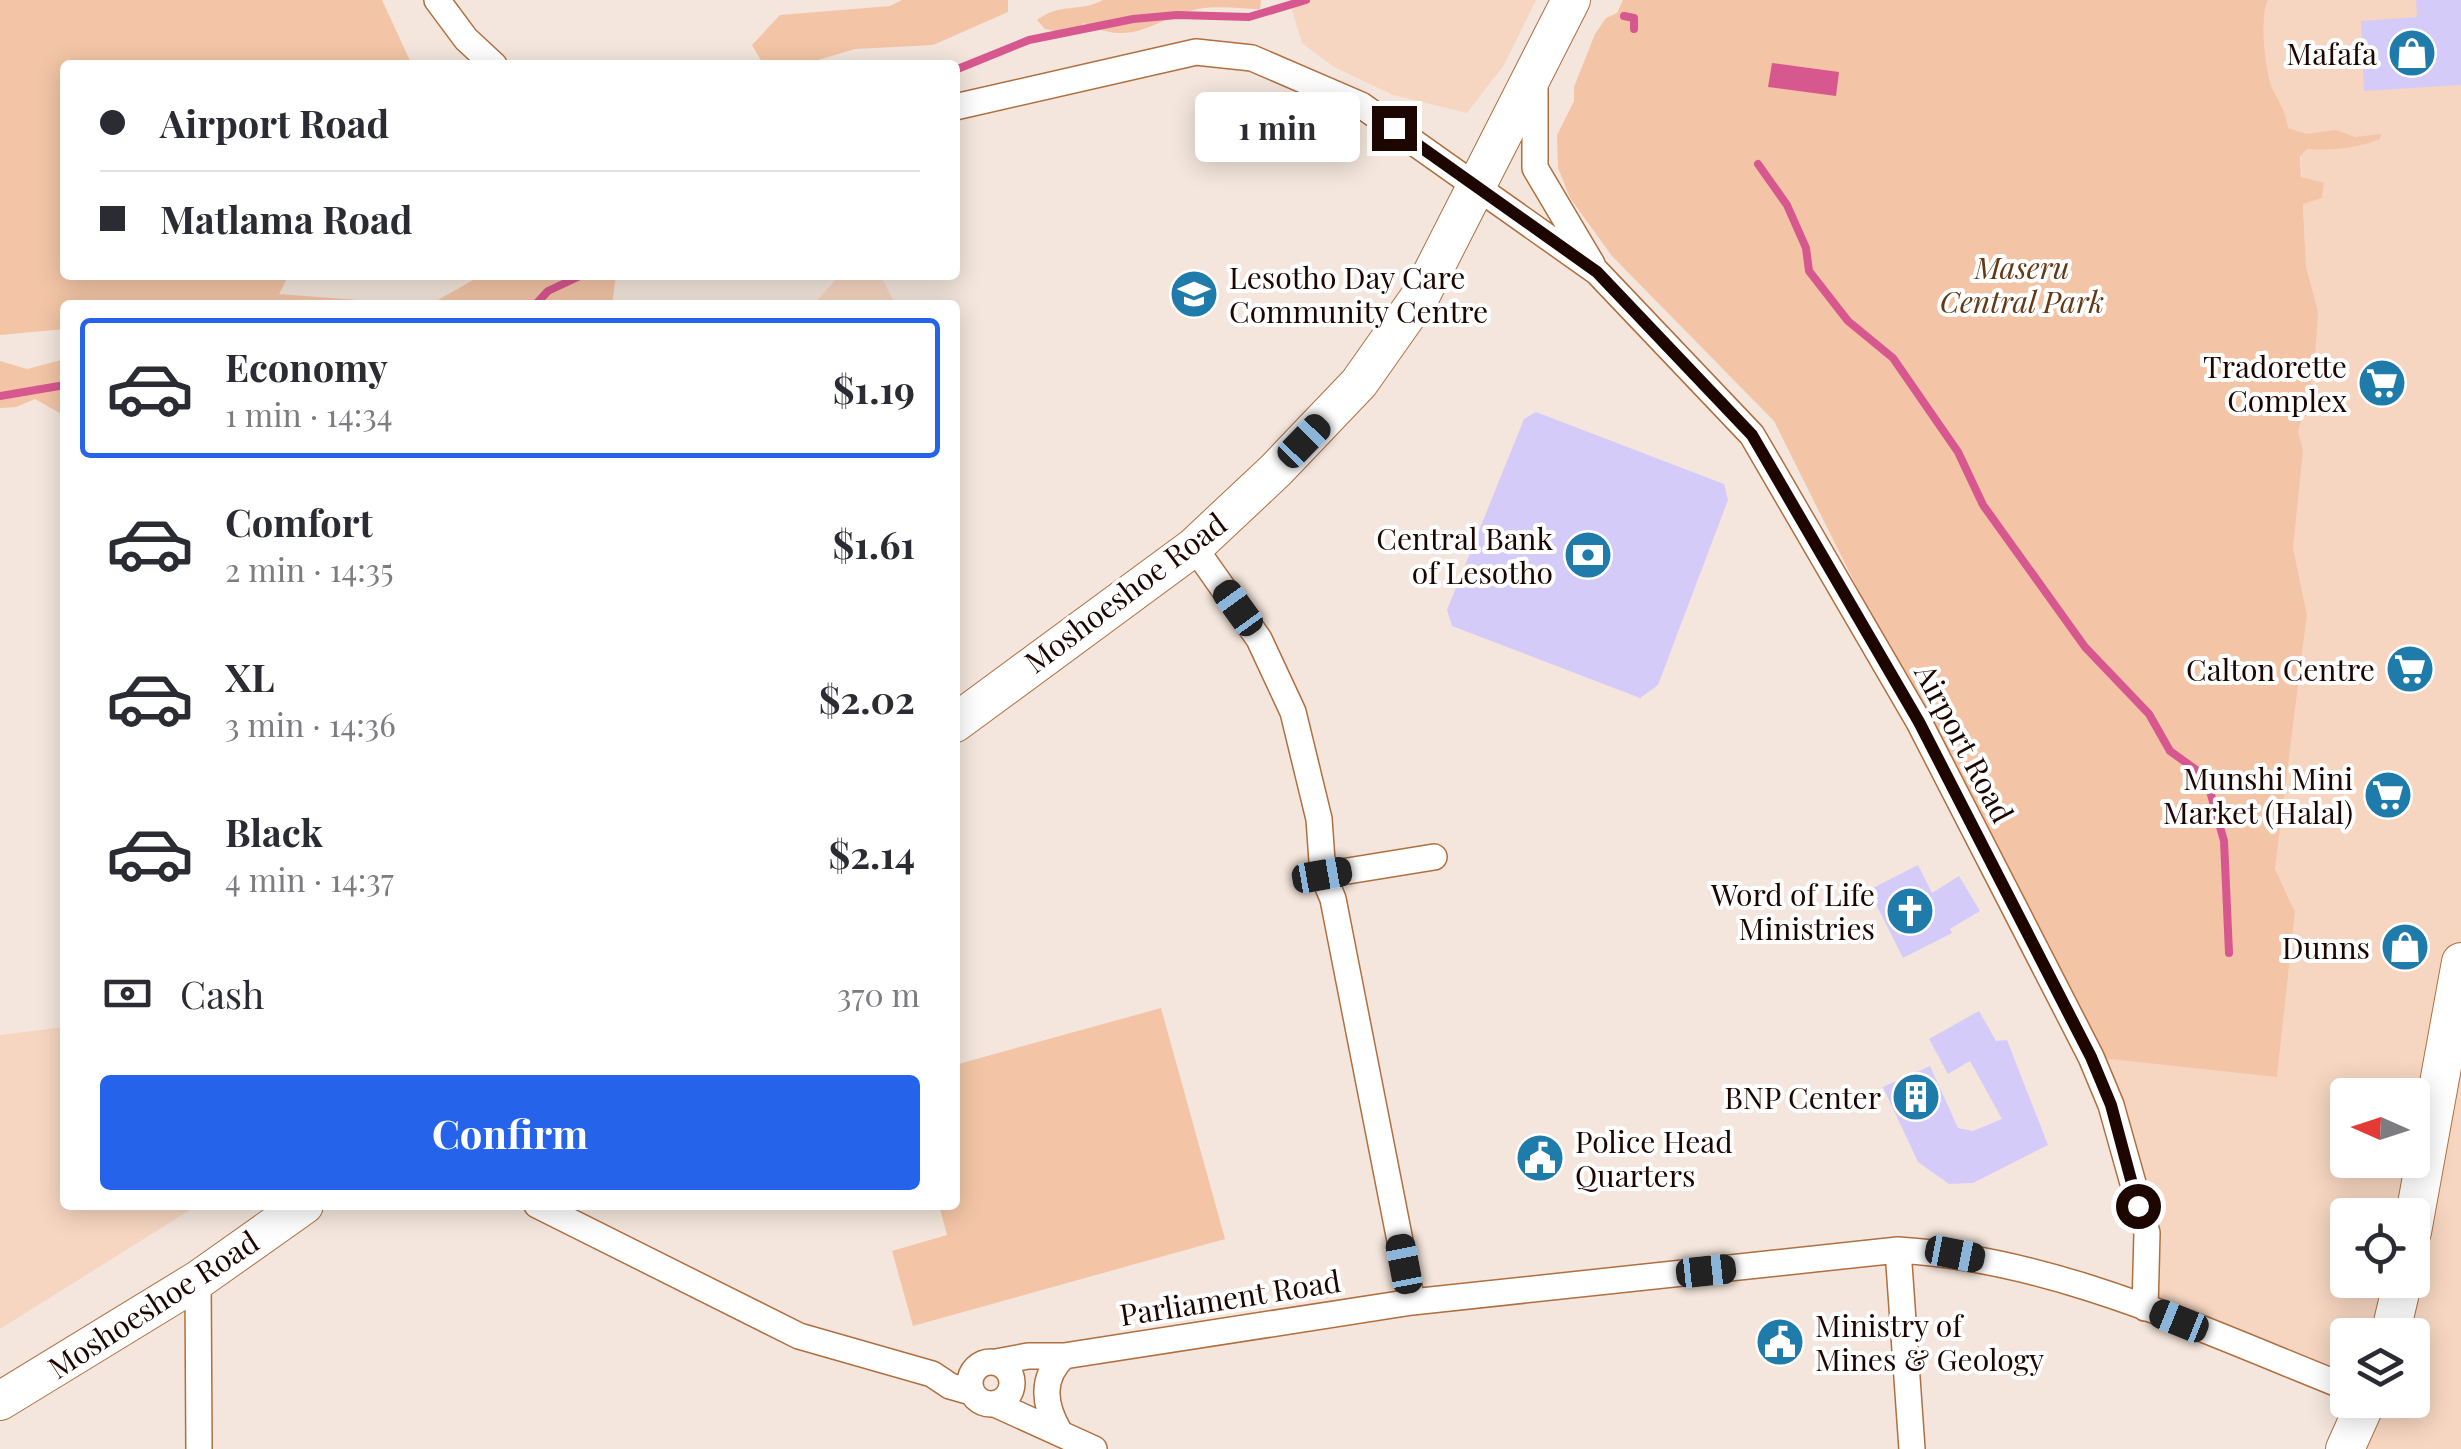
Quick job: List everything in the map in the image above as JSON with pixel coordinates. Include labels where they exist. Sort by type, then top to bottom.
[{"type":"main road","name":"Moshoeshoe Road","points":[[960,719],[1194,546],[1276,470],[1359,384],[1421,295],[1571,0]]},
{"type":"main road","points":[[2418,1198],[2461,962]]},
{"type":"main road","name":"Moshoeshoe Road","points":[[0,1401],[198,1280],[297,1210]]},
{"type":"main road","points":[[2345,1449],[2359,1418]]},
{"type":"street","points":[[437,0],[489,60]]},
{"type":"street","points":[[960,106],[1196,52],[1252,58],[1361,104],[1597,272]]},
{"type":"street","points":[[1535,70],[1535,168],[1597,272]]},
{"type":"street","name":"Airport Road","points":[[1597,272],[1752,435],[1919,722],[2091,1057],[2111,1105],[2146,1233],[2146,1308]]},
{"type":"street","points":[[1194,546],[1260,639],[1293,712],[1319,819],[1322,875],[1332,899],[1346,960],[1412,1302]]},
{"type":"street","points":[[1322,875],[1434,856]]},
{"type":"street","points":[[547,1210],[800,1336],[932,1374],[950,1386],[972,1392],[981,1402],[1006,1394]]},
{"type":"street","points":[[1898,1250],[1912,1449]]},
{"type":"street","name":"Parliament Road","points":[[932,1374],[948,1367],[1028,1356],[1059,1361],[1412,1302],[1898,1250],[1955,1254],[2015,1265],[2146,1308],[2330,1381]]},
{"type":"street","points":[[198,1280],[199,1449]]},
{"type":"street","points":[[1049,1426],[1046,1396],[1059,1361]]},
{"type":"street","name":"Parliament Road","points":[[1006,1394],[1059,1361]]},
{"type":"street","points":[[972,1392],[970,1378],[987,1364],[1008,1370],[1006,1394]]},
{"type":"street","points":[[1006,1394],[1049,1426],[1094,1449]]},
{"type":"shaded area","points":[[1289,0],[1536,0],[1504,65],[1467,113],[1393,95],[1334,67],[1302,43]]},
{"type":"shaded area","points":[[2254,0],[2461,0],[2461,1449],[2345,1449],[2359,1418],[2430,1418],[2430,1318],[2330,1318],[2330,1381],[2145,1308],[2146,1233],[2091,1057],[2277,1076],[2295,912],[2275,869],[2307,615],[2293,549],[2305,241],[2300,144],[2261,92]]},
{"type":"shaded area","points":[[1772,63],[1839,72],[1836,96],[1768,87]]},
{"type":"shaded area","points":[[836,280],[883,280],[893,300],[818,300]]},
{"type":"shaded area","points":[[60,1028],[60,1210],[190,1210],[0,1329],[0,1035]]},
{"type":"green space","points":[[0,0],[382,0],[410,60],[60,60],[60,280],[286,280],[279,294],[357,300],[60,300],[60,329],[0,335]]},
{"type":"green space","points":[[902,0],[1008,0],[1008,12],[933,45],[855,49],[818,60],[761,60],[752,45],[780,15],[890,6]]},
{"type":"green space","points":[[1103,0],[1261,0],[1260,9],[1204,8],[1133,32],[1118,33],[1084,23],[1067,34],[1045,29],[1037,20],[1054,11]]},
{"type":"green space","name":"Maseru Central Park","points":[[1623,0],[2268,0],[2264,19],[2266,59],[2270,82],[2288,128],[2306,134],[2336,130],[2355,137],[2381,134],[2380,139],[2362,145],[2307,149],[2300,156],[2301,177],[2324,183],[2322,198],[2303,204],[2306,267],[2318,312],[2314,373],[2298,432],[2303,450],[2293,548],[2307,615],[2275,869],[2295,912],[2277,1077],[2091,1057],[1774,421],[1612,256],[1570,198],[1558,168],[1557,135],[1574,101],[1574,87],[1595,34],[1606,18],[1617,13]]},
{"type":"green space","points":[[473,280],[615,280],[613,300],[438,300]]},
{"type":"green space","points":[[60,360],[60,413],[35,399],[16,407],[0,408],[0,361],[27,369]]},
{"type":"green space","points":[[1161,1008],[1225,1239],[913,1326],[892,1251],[947,1235],[940,1210],[960,1210],[960,1064]]},
{"type":"building","name":"Mafafa","points":[[2416,0],[2461,0],[2461,85],[2364,91],[2361,21],[2417,17]]},
{"type":"building","name":"Central Bank of Lesotho","points":[[1536,412],[1724,484],[1728,500],[1658,685],[1640,698],[1452,626],[1447,610],[1524,419]]},
{"type":"building","name":"Word of Life Ministries","points":[[1918,865],[1932,893],[1959,876],[1980,911],[1950,929],[1952,933],[1903,958],[1869,890]]},
{"type":"building","name":"BNP Center","points":[[1979,1011],[1996,1041],[2007,1040],[2048,1145],[1973,1183],[1949,1184],[1918,1162],[1883,1087],[1930,1066],[1958,1128],[1973,1131],[2002,1119],[1970,1061],[1948,1074],[1929,1039]]},
{"type":"waterway","points":[[960,68],[1029,40],[1133,19],[1177,15],[1249,17],[1306,0]]},
{"type":"waterway","points":[[1624,16],[1634,18],[1634,29]]},
{"type":"waterway","points":[[1758,164],[1787,205],[1806,248],[1809,271],[1848,321],[1893,358],[1958,452],[1983,505],[2085,647],[2149,714],[2170,751],[2206,777],[2224,841],[2229,953]]},
{"type":"waterway","points":[[540,300],[548,291],[571,280]]},
{"type":"waterway","points":[[0,396],[60,386]]},
{"type":"place","name":"Mafafa","points":[[2412,53]]},
{"type":"place","name":"Lesotho Day Care Community Centre","points":[[1194,294]]},
{"type":"place","name":"Tradorette Complex","points":[[2382,383]]},
{"type":"place","name":"Central Bank of Lesotho","points":[[1588,555]]},
{"type":"place","name":"Calton Centre","points":[[2410,669]]},
{"type":"place","name":"Munshi Mini Market (Halal)","points":[[2388,795]]},
{"type":"place","name":"Word of Life Ministries","points":[[1910,911]]},
{"type":"place","name":"Dunns","points":[[2405,947]]},
{"type":"place","name":"BNP Center","points":[[1916,1097]]},
{"type":"place","name":"Police Head Quarters","points":[[1540,1158]]},
{"type":"place","name":"Ministry of Mines & Geology","points":[[1780,1342]]},
{"type":"route","points":[[1394,128],[1597,272],[1752,435],[1919,722],[2091,1057],[2111,1105],[2138,1206]]}]
